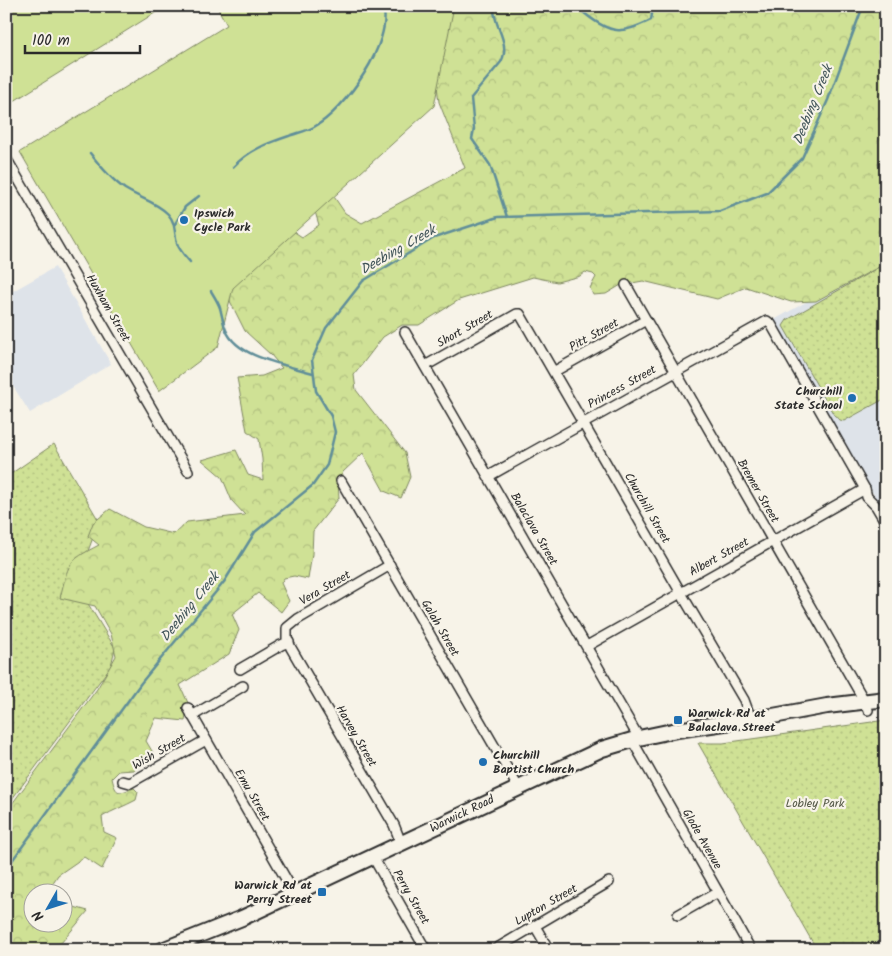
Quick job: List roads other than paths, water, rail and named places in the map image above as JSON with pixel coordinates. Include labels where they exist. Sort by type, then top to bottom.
[{"type":"main road","name":"Warwick Road","points":[[866,706],[886,699]]},
{"type":"main road","name":"Warwick Road","points":[[162,950],[242,918],[602,749],[677,730],[751,720],[827,706],[886,708]]},
{"type":"street","name":"Huxham Street","points":[[6,158],[188,471]]},
{"type":"street","name":"Bremer Street","points":[[626,285],[866,706]]},
{"type":"street","name":"Short Street","points":[[425,366],[517,314]]},
{"type":"street","name":"Churchill Street","points":[[517,314],[523,316],[555,371],[744,700],[751,720]]},
{"type":"street","name":"Pitt Street","points":[[555,371],[646,320]]},
{"type":"street","name":"Princess Street","points":[[489,476],[767,321],[771,324],[865,489]]},
{"type":"street","name":"Balaclava Street","points":[[406,332],[587,646],[636,739]]},
{"type":"street","name":"Galah Street","points":[[341,481],[518,788]]},
{"type":"street","points":[[865,489],[866,497],[876,506],[886,523]]},
{"type":"street","name":"Albert Street","points":[[587,646],[865,489]]},
{"type":"street","name":"Vera Street","points":[[288,642],[287,628],[291,624],[390,565]]},
{"type":"street","points":[[240,668],[288,642]]},
{"type":"street","name":"Harvey Street","points":[[288,642],[394,826],[401,844]]},
{"type":"street","name":"Emu Street","points":[[244,686],[190,712],[294,893]]},
{"type":"street","name":"Glode Avenue","points":[[636,739],[751,950]]},
{"type":"street","name":"Wish Street","points":[[124,781],[130,783],[206,740]]},
{"type":"street","name":"Perry Street","points":[[374,857],[426,950]]},
{"type":"street","name":"Lupton Street","points":[[494,950],[609,882]]},
{"type":"street","points":[[678,915],[718,892]]},
{"type":"street","points":[[535,926],[549,950]]},
{"type":"waterway","points":[[233,167],[259,148],[314,127],[339,106],[364,73],[374,55],[381,37],[384,21],[383,6]]},
{"type":"waterway","points":[[500,6],[494,10],[503,42],[504,55],[501,62],[471,98],[474,129],[472,139],[490,165],[507,217]]},
{"type":"waterway","points":[[576,6],[603,26],[615,30],[633,28],[651,20],[652,14],[647,6]]},
{"type":"waterway","name":"Deebing Creek","points":[[6,869],[141,683],[224,582],[255,532],[313,485],[327,465],[335,432],[331,416],[316,391],[312,360],[326,328],[363,281],[434,238],[498,217],[720,211],[767,193],[802,158],[828,100],[863,6]]},
{"type":"waterway","points":[[90,153],[120,185],[159,206],[171,217],[178,246],[190,262]]},
{"type":"waterway","points":[[175,224],[185,207],[199,196]]},
{"type":"waterway","points":[[211,291],[219,306],[226,330],[232,340],[252,354],[264,359],[313,373]]},
{"type":"place","name":"Ipswich Cycle Park","points":[[184,220]]},
{"type":"place","name":"Churchill State School","points":[[852,398]]},
{"type":"place","name":"Warwick Rd at Balaclava Street","points":[[678,720]]},
{"type":"place","name":"Churchill Baptist Church","points":[[483,762]]},
{"type":"place","name":"Warwick Rd at Perry Street","points":[[322,892]]},
{"type":"park label","name":"Lobley Park","points":[[815,803]]}]
